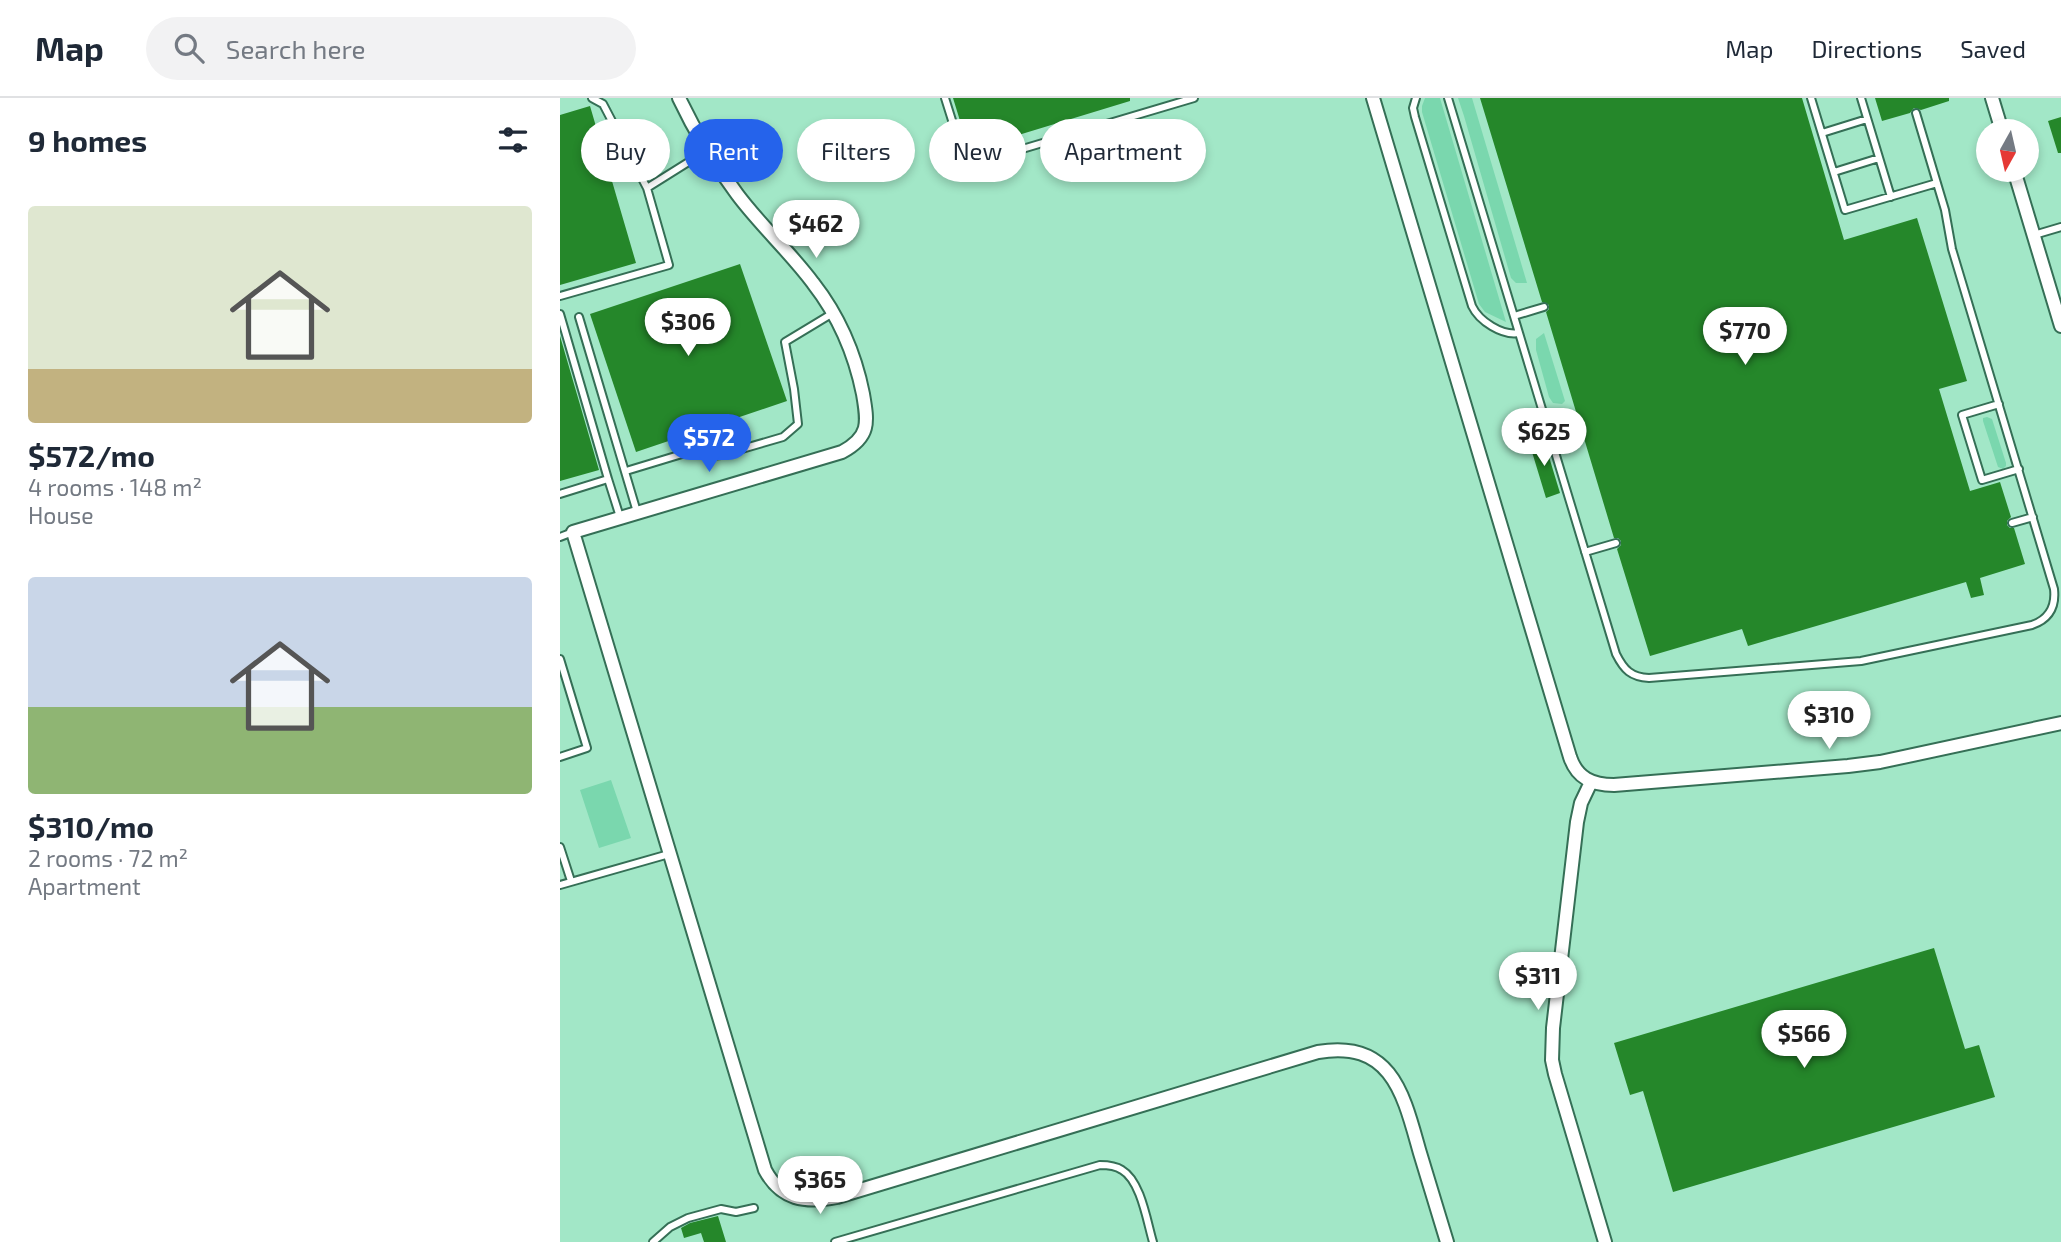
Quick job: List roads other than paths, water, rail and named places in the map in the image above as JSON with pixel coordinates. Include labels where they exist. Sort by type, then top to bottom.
[{"type":"street","points":[[679,98],[690,119]]},
{"type":"street","points":[[1373,98],[1570,757],[1578,773],[1591,782],[1614,785],[1858,765],[2061,723]]},
{"type":"street","points":[[1992,98],[1998,119]]},
{"type":"street","points":[[729,182],[813,282],[833,313],[850,349],[861,385],[866,424],[860,441],[828,458],[573,533],[765,1170],[771,1181],[780,1190],[806,1200],[837,1197],[1318,1052],[1341,1050],[1373,1060],[1397,1083],[1447,1242]]},
{"type":"street","points":[[2018,182],[2061,327]]},
{"type":"street","points":[[1591,782],[1581,803],[1577,822],[1553,1028],[1552,1060],[1605,1242]]},
{"type":"lane","points":[[560,296],[669,265],[647,188],[603,104],[592,98]]},
{"type":"lane","points":[[945,98],[961,149],[966,156],[976,159],[992,158],[1194,98]]},
{"type":"lane","points":[[1416,98],[1413,108],[1415,117],[1474,310],[1492,326],[1510,334],[1519,333]]},
{"type":"lane","points":[[1448,98],[1616,654],[1630,674],[1649,678],[1861,661],[2037,623],[2050,612],[2055,596],[1952,249],[1945,210],[1916,113]]},
{"type":"lane","points":[[1811,98],[1845,211],[1937,183]]},
{"type":"lane","points":[[1861,98],[1891,197]]},
{"type":"lane","points":[[1822,133],[1867,119]]},
{"type":"lane","points":[[1833,172],[1879,158]]},
{"type":"lane","points":[[647,188],[684,165]]},
{"type":"lane","points":[[2034,235],[2061,227]]},
{"type":"lane","points":[[1514,316],[1544,307]]},
{"type":"lane","points":[[626,471],[692,451],[711,456],[721,455],[783,437],[798,424],[785,342],[833,313]]},
{"type":"lane","points":[[560,314],[620,517]]},
{"type":"lane","points":[[579,317],[637,512]]},
{"type":"lane","points":[[1999,404],[1962,415],[1982,480],[2019,469]]},
{"type":"lane","points":[[560,494],[608,479]]},
{"type":"lane","points":[[2012,523],[2033,517]]},
{"type":"lane","points":[[560,537],[573,533]]},
{"type":"lane","points":[[1585,552],[1616,543]]},
{"type":"lane","points":[[560,659],[587,748],[560,757]]},
{"type":"lane","points":[[560,847],[571,881]]},
{"type":"lane","points":[[560,885],[671,853]]},
{"type":"lane","points":[[835,1242],[1100,1165],[1124,1170],[1133,1180],[1153,1242]]},
{"type":"lane","points":[[653,1242],[670,1227],[688,1219],[721,1209],[736,1212],[754,1208]]}]
